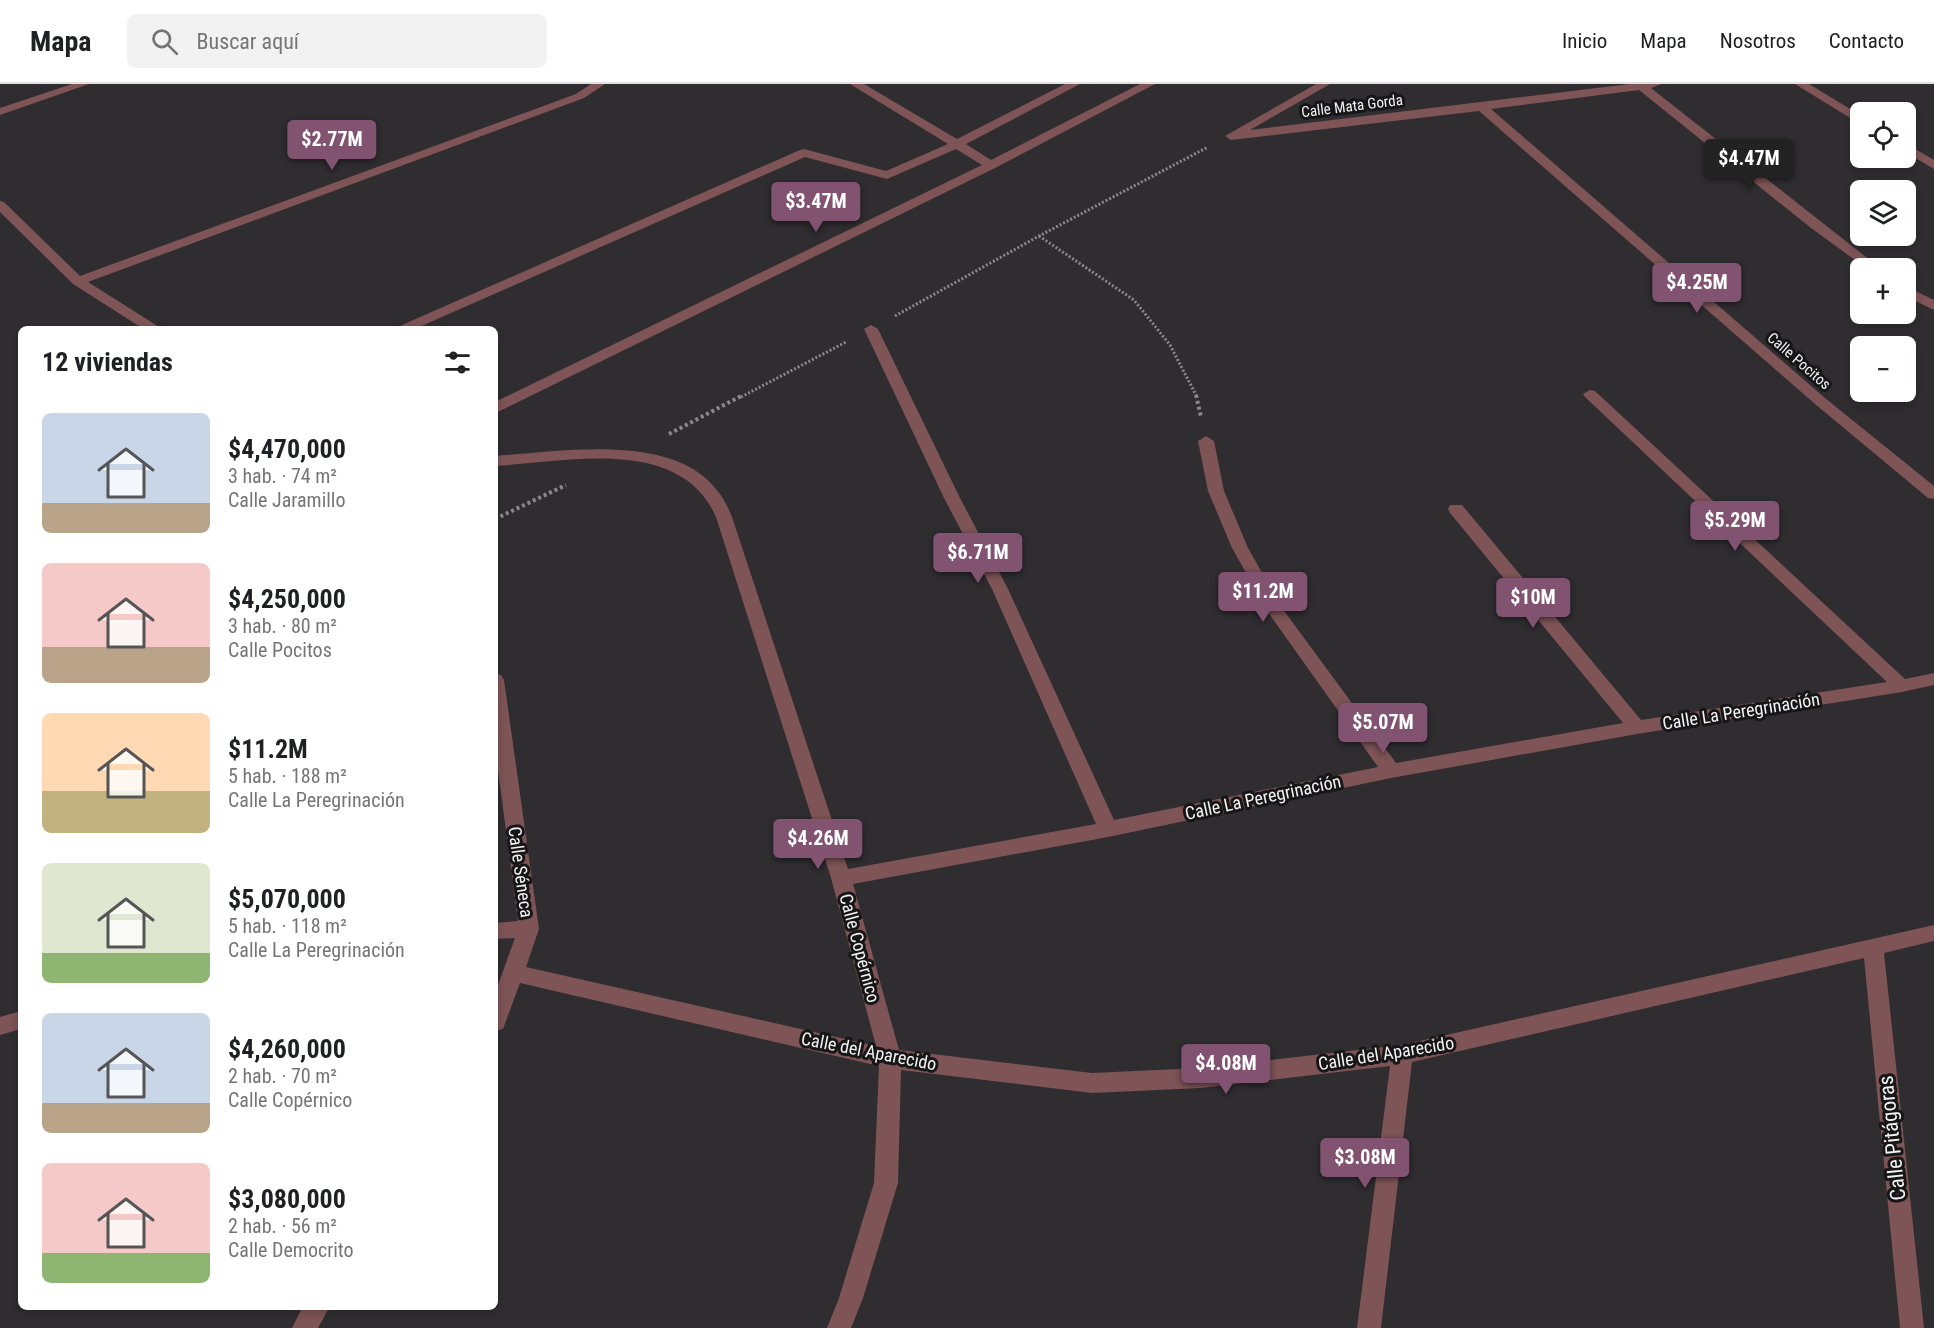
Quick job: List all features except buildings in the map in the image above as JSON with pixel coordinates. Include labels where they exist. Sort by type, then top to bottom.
[{"type":"street","points":[[0,111],[83,84]]},
{"type":"street","points":[[78,281],[580,96],[599,84]]},
{"type":"street","points":[[855,84],[991,165]]},
{"type":"street","points":[[412,326],[804,153],[887,175],[957,144],[1074,84]]},
{"type":"street","points":[[498,407],[991,165],[1149,84]]},
{"type":"street","name":"Calle Mata Gorda","points":[[1324,84],[1231,136],[1650,85]]},
{"type":"street","points":[[1801,84],[1850,114]]},
{"type":"street","points":[[1650,85],[1816,225],[1861,258]]},
{"type":"street","name":"Calle Pocitos","points":[[1482,107],[1820,401],[1934,494]]},
{"type":"street","points":[[1916,154],[1934,165]]},
{"type":"street","points":[[0,205],[78,281],[148,326]]},
{"type":"street","points":[[1916,296],[1934,306]]},
{"type":"street","points":[[871,329],[952,498],[1000,589],[1108,829]]},
{"type":"street","points":[[1590,394],[1902,686]]},
{"type":"street","points":[[1206,441],[1216,491],[1240,548],[1276,611],[1391,771]]},
{"type":"street","name":"Calle Copérnico","points":[[498,461],[629,455],[661,461],[685,470],[710,491],[724,517],[841,878],[890,1059],[886,1183],[851,1298],[839,1328]]},
{"type":"street","points":[[1456,509],[1637,727]]},
{"type":"street","name":"Calle La Peregrinación","points":[[841,878],[1108,829],[1391,771],[1637,727],[1902,686],[1934,679]]},
{"type":"street","name":"Calle Séneca","points":[[498,702],[529,929],[498,1014]]},
{"type":"street","points":[[498,931],[529,929]]},
{"type":"street","name":"Calle del Aparecido","points":[[514,973],[890,1059],[1092,1083],[1202,1078],[1402,1055],[1934,933]]},
{"type":"street","name":"Calle Pitágoras","points":[[1873,948],[1912,1328]]},
{"type":"street","points":[[1368,1328],[1402,1055]]},
{"type":"street","points":[[304,1328],[315,1310]]},
{"type":"path","points":[[1039,236],[1134,300],[1170,345],[1197,393],[1206,441]]}]
